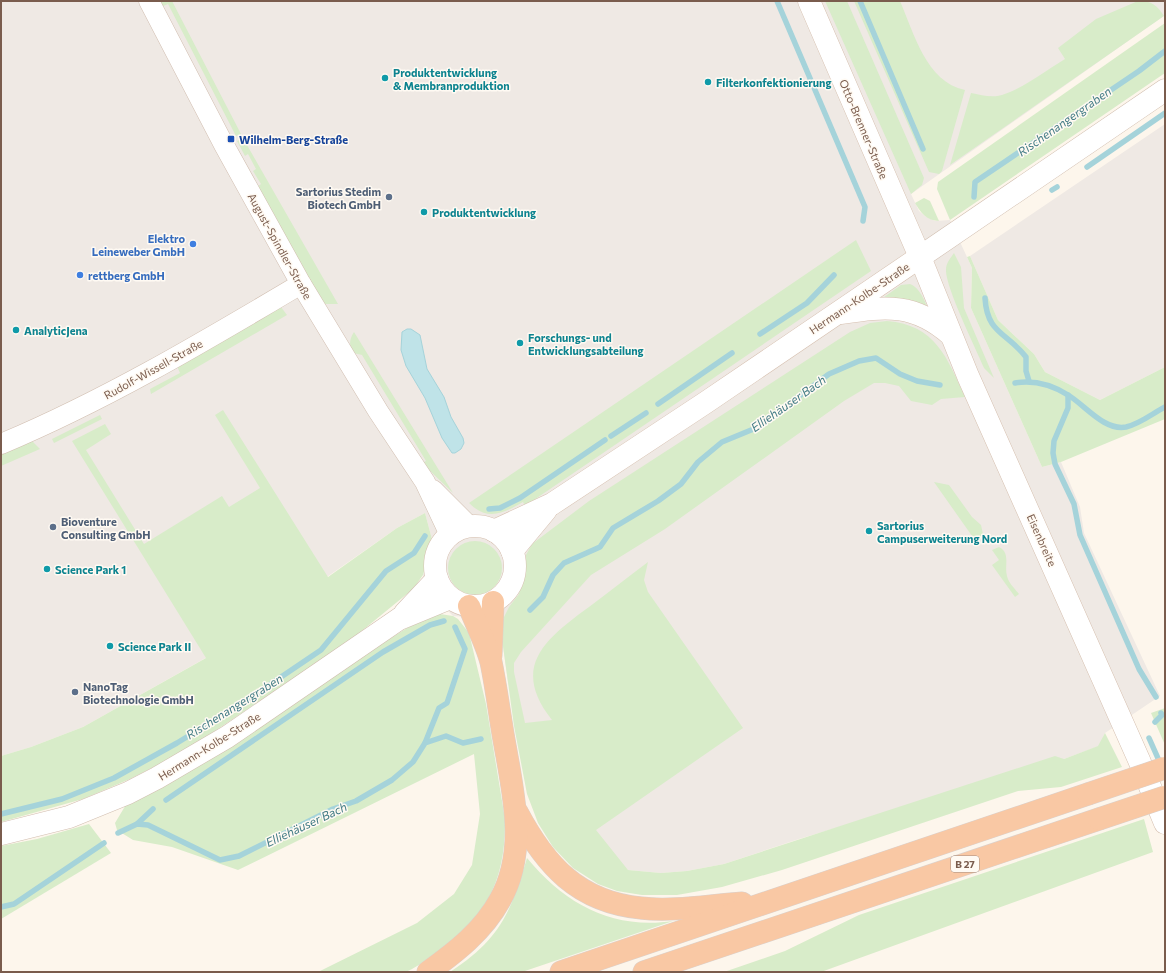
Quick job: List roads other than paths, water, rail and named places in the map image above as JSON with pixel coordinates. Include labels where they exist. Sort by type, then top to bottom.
[{"type":"highway","points":[[459,602],[490,662]]},
{"type":"highway","points":[[428,972],[456,952],[474,936],[501,900],[510,877],[514,857],[516,810],[490,662],[493,602]]},
{"type":"highway","name":"B 27","points":[[561,972],[1165,768]]},
{"type":"highway","name":"B 27","points":[[644,972],[1165,797]]},
{"type":"highway","points":[[516,810],[537,847],[556,870],[584,891],[603,899],[642,909],[773,901]]},
{"type":"main road","name":"Otto-Brenner-Straße","points":[[809,1],[920,257]]},
{"type":"main road","name":"Hermann-Kolbe-Straße","points":[[494,531],[552,504],[705,403],[1165,90]]},
{"type":"main road","name":"Eisenbreite","points":[[920,257],[973,386],[1139,760],[1165,823]]},
{"type":"main road","points":[[833,315],[882,307],[904,309],[935,322],[951,335]]},
{"type":"main road","name":"Hermann-Kolbe-Straße","points":[[512,550],[552,504]]},
{"type":"main road","points":[[470,527],[482,527],[494,531],[504,539],[512,550],[515,565],[513,580],[505,593],[493,602],[486,605],[459,602],[440,586],[435,571],[437,555],[444,541],[450,535],[470,527]]},
{"type":"main road","name":"Hermann-Kolbe-Straße","points":[[1,834],[69,817],[128,793],[157,778],[227,737],[399,619],[437,579]]},
{"type":"main road","name":"Hermann-Kolbe-Straße","points":[[399,619],[459,602]]},
{"type":"street","name":"August-Spindler-Straße","points":[[149,1],[220,138],[301,284],[378,411],[425,482],[450,535]]},
{"type":"street","name":"Rudolf-Wissell-Straße","points":[[1,444],[93,402],[146,374],[301,284]]},
{"type":"street","name":"August-Spindler-Straße","points":[[425,482],[470,527]]},
{"type":"water","points":[[407,329],[411,329],[420,335],[427,369],[444,397],[451,417],[463,438],[464,443],[461,449],[455,453],[452,453],[442,438],[425,398],[406,366],[401,350],[402,332]]},
{"type":"waterway","points":[[777,1],[865,207],[863,221]]},
{"type":"waterway","points":[[860,1],[923,149]]},
{"type":"waterway","name":"Rischenangergraben","points":[[974,197],[975,182],[1139,71],[1165,51]]},
{"type":"waterway","points":[[1087,167],[1165,113]]},
{"type":"waterway","points":[[1052,190],[1057,187]]},
{"type":"waterway","name":"Rischenangergraben","points":[[760,334],[807,303],[834,275]]},
{"type":"waterway","points":[[985,298],[987,310],[994,326],[1026,357],[1026,371],[1029,381]]},
{"type":"waterway","name":"Rischenangergraben","points":[[658,404],[732,353]]},
{"type":"waterway","name":"Elliehäuser Bach","points":[[530,610],[543,597],[553,575],[564,563],[600,547],[613,528],[658,501],[681,484],[698,462],[722,442],[756,428],[829,374],[859,361],[876,358],[900,374],[917,381],[940,385]]},
{"type":"waterway","points":[[1015,383],[1029,382],[1056,388],[1074,399],[1102,421],[1118,427],[1126,427],[1136,423],[1165,407]]},
{"type":"waterway","points":[[1068,395],[1068,408],[1054,441],[1053,453],[1055,464],[1074,504],[1080,535],[1139,669],[1156,697]]},
{"type":"waterway","name":"Rischenangergraben","points":[[611,436],[646,413]]},
{"type":"waterway","name":"Rischenangergraben","points":[[489,509],[500,508],[520,498],[605,440]]},
{"type":"waterway","name":"Rischenangergraben","points":[[1,814],[62,799],[114,778],[177,743],[253,696],[321,650],[386,571],[414,553],[425,536]]},
{"type":"waterway","points":[[166,800],[383,652],[430,625],[444,621]]},
{"type":"waterway","points":[[425,743],[439,708],[447,703],[465,649],[455,627]]},
{"type":"waterway","points":[[1155,722],[1162,715],[1161,713]]},
{"type":"waterway","name":"Elliehäuser Bach","points":[[118,833],[137,824],[148,825],[220,860],[239,856],[333,809],[356,801],[392,780],[413,762],[425,743],[446,736],[463,743],[481,739]]},
{"type":"waterway","points":[[1149,738],[1161,765]]},
{"type":"waterway","points":[[137,824],[153,809]]},
{"type":"waterway","name":"Elliehäuser Bach","points":[[1,907],[14,904],[104,843]]},
{"type":"place","name":"Produktentwicklung & Membranproduktion","points":[[385,78]]},
{"type":"place","name":"Filterkonfektionierung","points":[[708,82]]},
{"type":"place","name":"Wilhelm-Berg-Straße","points":[[231,139]]},
{"type":"place","name":"Sartorius Stedim Biotech GmbH","points":[[389,197]]},
{"type":"place","name":"Produktentwicklung","points":[[424,212]]},
{"type":"place","name":"Elektro Leineweber GmbH","points":[[193,244]]},
{"type":"place","name":"rettberg GmbH","points":[[80,275]]},
{"type":"place","name":"AnalyticJena","points":[[16,330]]},
{"type":"place","name":"Forschungs- und Entwicklungsabteilung","points":[[520,343]]},
{"type":"place","name":"Bioventure Consulting GmbH","points":[[53,527]]},
{"type":"place","name":"Sartorius Campuserweiterung Nord","points":[[869,531]]},
{"type":"place","name":"Science Park 1","points":[[47,569]]},
{"type":"place","name":"Science Park II","points":[[110,646]]},
{"type":"place","name":"NanoTag Biotechnologie GmbH","points":[[75,692]]}]
